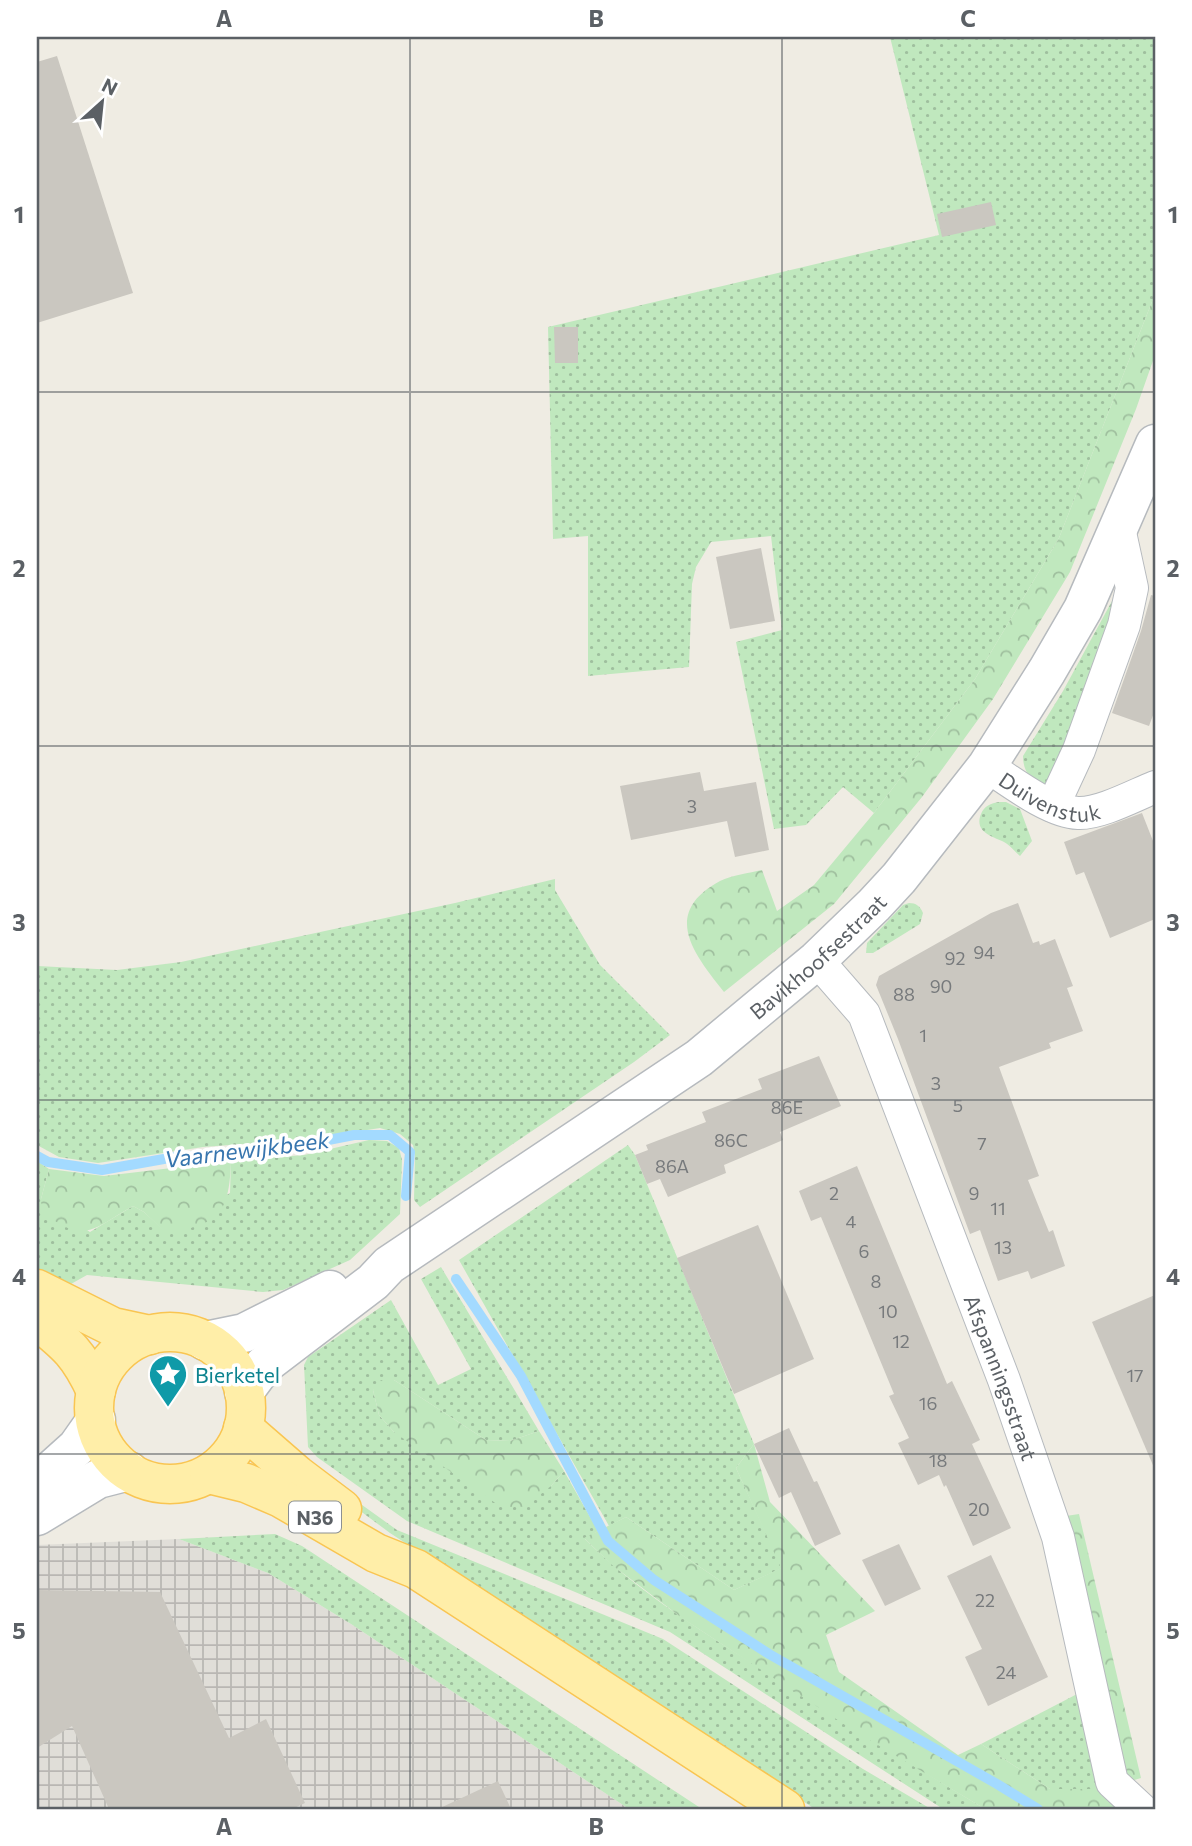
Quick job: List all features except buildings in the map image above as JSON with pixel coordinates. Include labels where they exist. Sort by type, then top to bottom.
[{"type":"main road","name":"N36","points":[[37,1289],[113,1327],[150,1335]]},
{"type":"main road","name":"N36","points":[[37,1320],[71,1348],[84,1365],[96,1406],[99,1434],[107,1450],[129,1471],[148,1481],[165,1484],[192,1482],[209,1474],[246,1483],[281,1498],[376,1553],[416,1569]]},
{"type":"main road","name":"N36","points":[[96,1406],[105,1368],[129,1344],[150,1335],[170,1332],[195,1336],[213,1345],[229,1360],[240,1376],[244,1410],[297,1475],[390,1544],[416,1569],[785,1809]]},
{"type":"main road","points":[[209,1474],[225,1462],[241,1437],[244,1410]]},
{"type":"street","name":"Bavikhoofsestraat","points":[[244,1410],[264,1365],[373,1282],[389,1265],[699,1058],[817,960],[899,878],[987,766],[1047,671],[1083,609],[1155,444]]},
{"type":"street","points":[[1053,806],[1079,750],[1124,625],[1132,588],[1119,528]]},
{"type":"street","name":"Duivenstuk","points":[[987,766],[1033,796],[1053,806],[1078,813],[1101,808],[1155,787]]},
{"type":"street","name":"Afspanningsstraat","points":[[817,960],[864,1014],[980,1317],[1058,1537],[1112,1782],[1141,1809]]},
{"type":"street","name":"Bavikhoofsestraat","points":[[205,1341],[244,1333],[363,1272],[389,1265]]},
{"type":"street","points":[[37,1483],[77,1447],[96,1406]]},
{"type":"street","points":[[37,1516],[98,1479],[129,1471]]},
{"type":"shaded area","points":[[179,1539],[268,1573],[351,1624],[629,1809],[37,1809],[37,1545]]},
{"type":"green space","points":[[890,37],[1155,37],[1155,294],[1059,538],[975,679],[874,813],[843,787],[806,825],[774,829],[736,642],[782,630],[771,536],[711,542],[696,567],[692,584],[689,667],[588,676],[588,536],[553,539],[548,327],[939,235]]},
{"type":"green space","points":[[1155,294],[1155,355],[1136,409],[1070,572],[993,699],[922,797],[834,904],[724,992],[702,963],[688,934],[687,920],[691,906],[702,893],[720,881],[762,870],[777,911],[814,885],[874,813],[975,679],[1059,538]]},
{"type":"green space","points":[[1117,599],[1079,725],[1047,784],[1036,781],[1026,771],[1023,756],[1063,691],[1112,601]]},
{"type":"green space","points":[[999,802],[1006,802],[1020,809],[1032,841],[1020,856],[1007,844],[985,832],[980,825],[979,820],[984,809]]},
{"type":"green space","points":[[555,879],[555,890],[600,965],[670,1035],[420,1207],[414,1200],[413,1145],[400,1134],[380,1128],[309,1139],[203,1147],[98,1163],[59,1157],[37,1145],[37,966],[117,970],[181,962]]},
{"type":"green space","points":[[916,904],[922,911],[920,924],[873,953],[866,953],[867,943],[903,905]]},
{"type":"green space","points":[[369,1140],[387,1141],[399,1148],[402,1160],[400,1214],[350,1260],[283,1290],[263,1292],[87,1275],[71,1284],[59,1281],[37,1268],[37,1161],[49,1169],[41,1199],[90,1232],[133,1206],[166,1232],[230,1193],[231,1161],[304,1155]]},
{"type":"green space","points":[[628,1145],[635,1155],[754,1444],[736,1468],[782,1568],[734,1590],[626,1517],[609,1526],[459,1260]]},
{"type":"green space","points":[[231,1161],[227,1194],[218,1214],[209,1221],[184,1230],[166,1233],[144,1212],[133,1206],[98,1227],[79,1231],[42,1212],[41,1199],[49,1169],[104,1176]]},
{"type":"green space","points":[[441,1267],[539,1431],[510,1441],[486,1440],[394,1380],[373,1390],[379,1415],[394,1432],[551,1486],[564,1471],[598,1531],[585,1539],[624,1574],[710,1636],[985,1809],[943,1809],[670,1632],[407,1521],[317,1457],[308,1447],[304,1365],[308,1357],[391,1300],[438,1385],[471,1369],[421,1279]]},
{"type":"green space","points":[[380,1380],[394,1380],[486,1440],[510,1441],[539,1431],[564,1471],[551,1486],[524,1507],[501,1507],[394,1432],[379,1415],[373,1390]]},
{"type":"green space","points":[[754,1444],[770,1502],[875,1611],[826,1635],[839,1672],[958,1755],[981,1744],[1050,1789],[1103,1789],[1040,1520],[1079,1514],[1141,1778],[1104,1789],[1127,1809],[985,1809],[856,1732],[682,1618],[612,1565],[584,1538],[626,1517],[734,1590],[781,1568],[736,1468]]},
{"type":"green space","points":[[309,1467],[397,1530],[663,1639],[863,1769],[931,1809],[815,1809],[390,1533],[305,1470]]},
{"type":"green space","points":[[275,1534],[302,1546],[702,1809],[629,1809],[351,1624],[268,1573],[179,1539]]},
{"type":"green space","points":[[1079,1693],[1103,1789],[1050,1789],[981,1744]]},
{"type":"waterway","name":"Vaarnewijkbeek","points":[[37,1156],[48,1162],[102,1170],[175,1157],[261,1153],[354,1135],[390,1135],[410,1152],[406,1196]]},
{"type":"waterway","points":[[456,1279],[521,1376],[608,1541],[654,1580],[769,1654],[1038,1809]]},
{"type":"place","name":"Bierketel","points":[[168,1408]]}]
